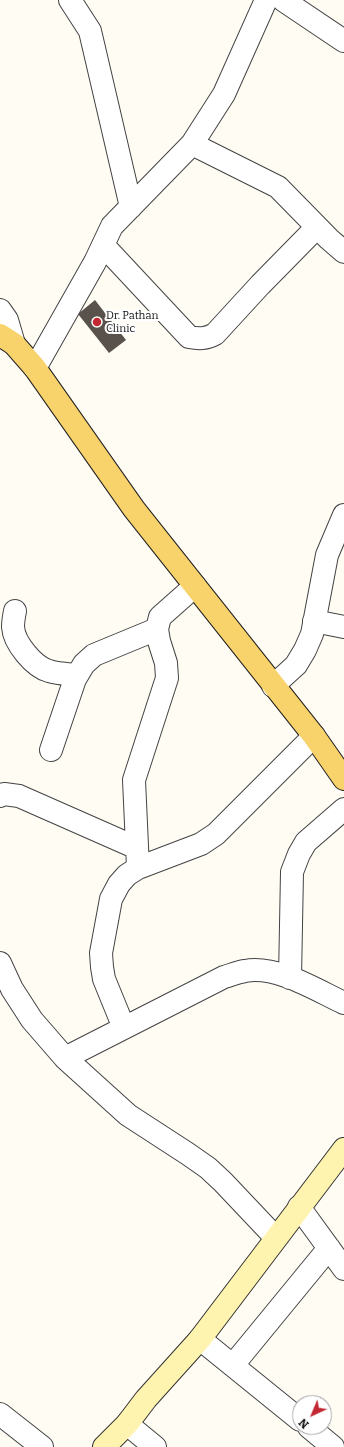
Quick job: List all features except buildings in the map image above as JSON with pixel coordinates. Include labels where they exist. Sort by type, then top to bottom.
[{"type":"main road","points":[[7,339],[35,368],[134,509],[314,736],[344,779]]},
{"type":"street","points":[[70,0],[90,31],[131,207]]},
{"type":"street","points":[[35,368],[112,226],[192,144],[224,94],[266,0]]},
{"type":"street","points":[[283,0],[344,41]]},
{"type":"street","points":[[192,144],[278,187],[344,252]]},
{"type":"street","points":[[103,245],[189,337],[200,339],[207,338],[215,334],[260,285],[317,227]]},
{"type":"street","points":[[0,310],[6,320],[7,339]]},
{"type":"street","points":[[273,686],[296,665],[312,634],[327,555],[344,515]]},
{"type":"street","points":[[124,1028],[104,979],[101,953],[111,899],[119,884],[138,858],[134,780],[167,678],[166,663],[158,641],[156,629],[160,617],[195,586]]},
{"type":"street","points":[[15,611],[13,626],[15,637],[23,650],[41,668],[62,674],[78,675]]},
{"type":"street","points":[[314,621],[344,627]]},
{"type":"street","points":[[51,750],[75,679],[84,664],[94,655],[156,629]]},
{"type":"street","points":[[0,796],[4,794],[19,796],[138,858],[201,844],[216,834],[314,736]]},
{"type":"street","points":[[290,978],[292,872],[298,854],[306,842],[344,809]]},
{"type":"street","points":[[0,964],[12,989],[32,1020],[65,1058],[128,1115],[208,1168],[276,1238]]},
{"type":"street","points":[[65,1058],[224,977],[246,971],[268,971],[290,978],[344,1003]]},
{"type":"street","points":[[104,1447],[127,1424],[146,1399],[200,1339],[344,1149]]},
{"type":"street","points":[[299,1207],[344,1269]]},
{"type":"street","points":[[233,1365],[329,1248]]},
{"type":"street","points":[[200,1339],[292,1413]]},
{"type":"street","points":[[0,1414],[42,1447]]},
{"type":"street","points":[[127,1424],[155,1447]]},
{"type":"street","points":[[319,1435],[333,1447]]},
{"type":"place","name":"Dr. Pathan Clinic","points":[[97,322]]}]
